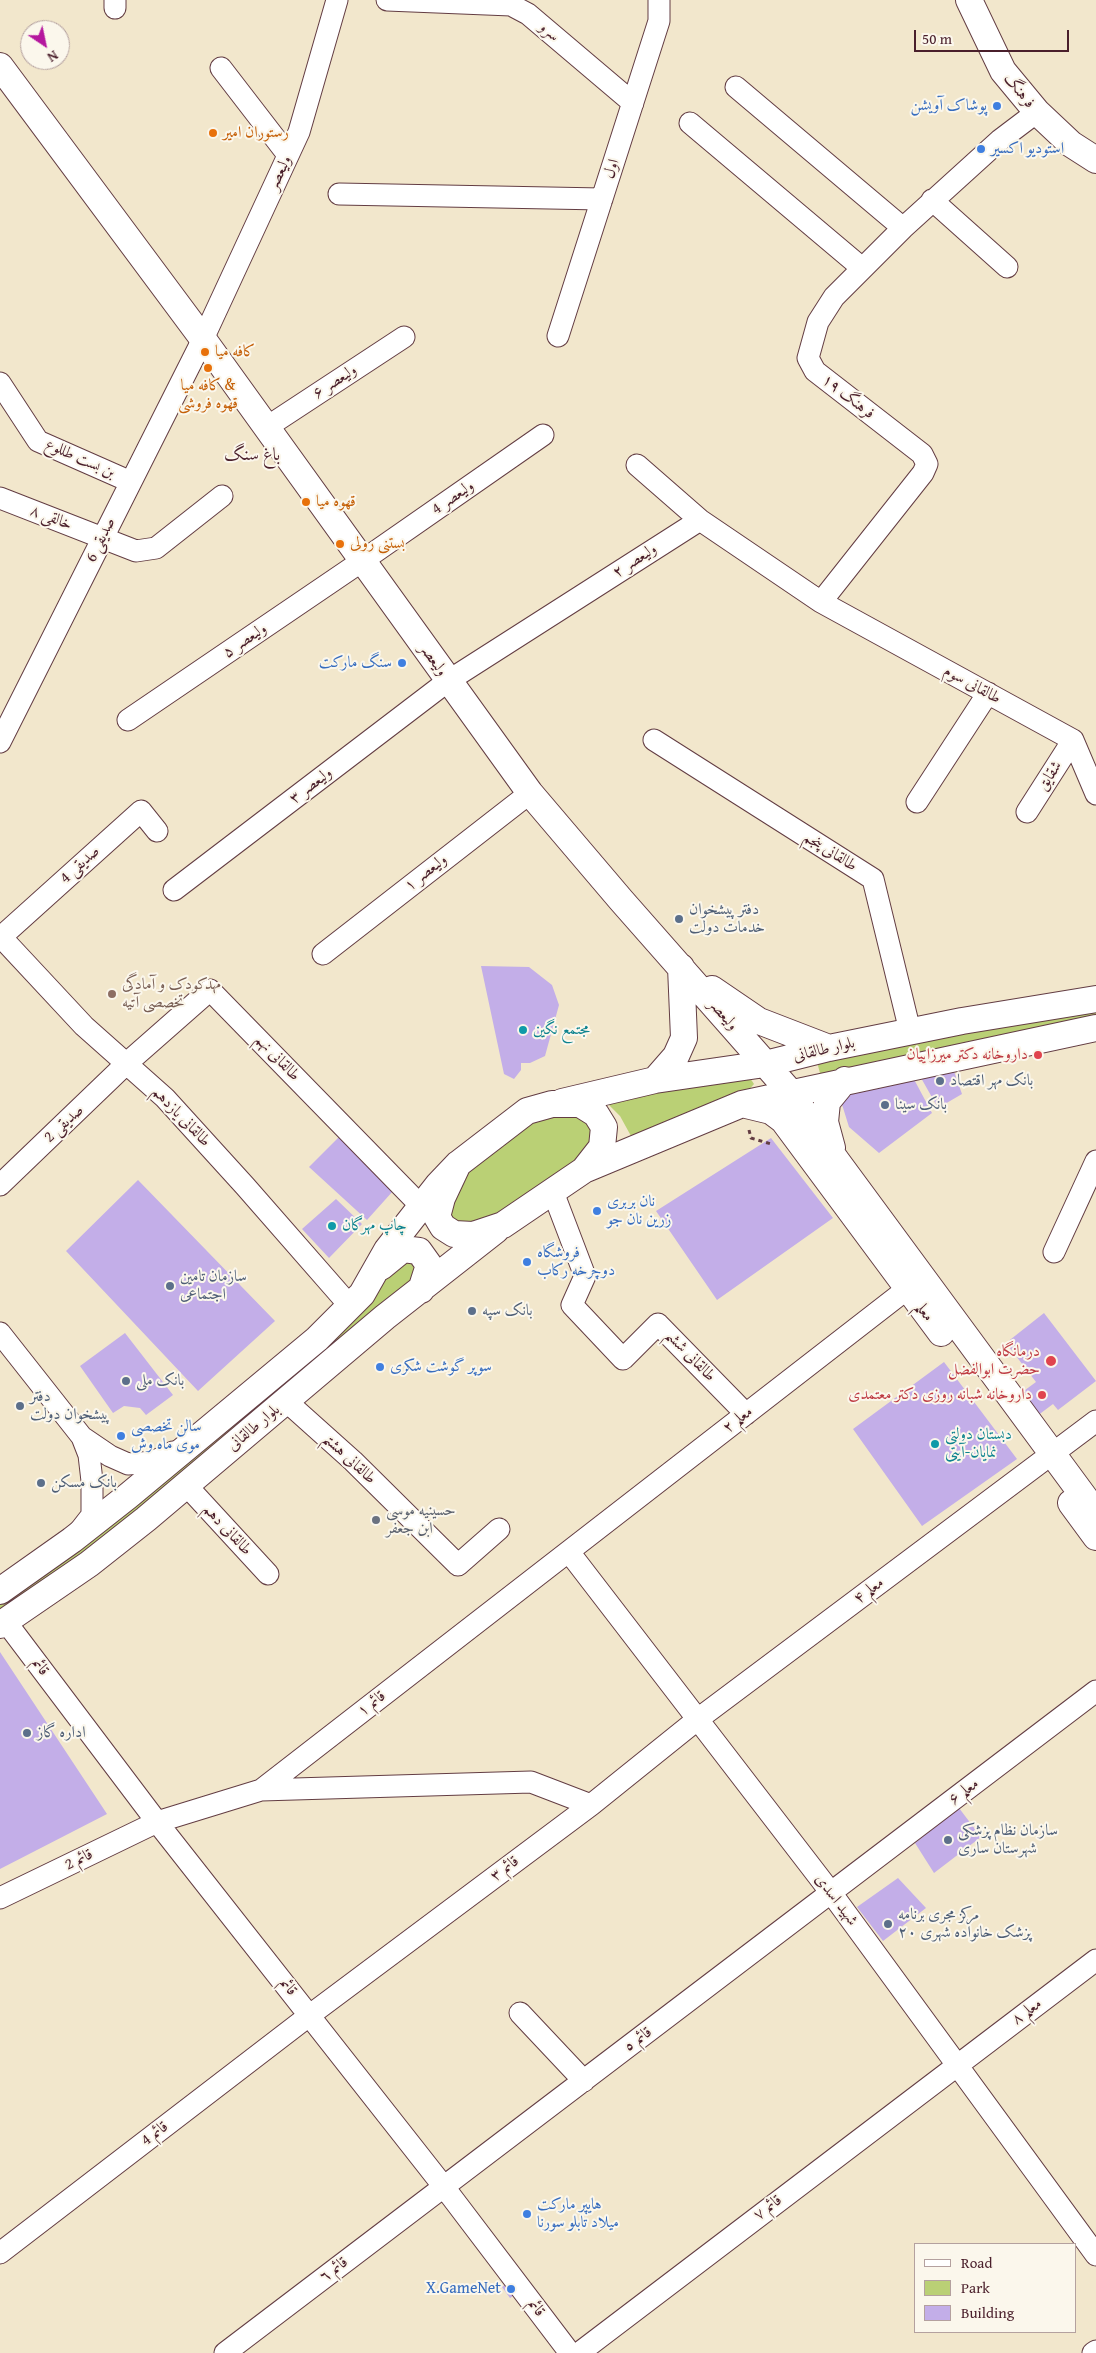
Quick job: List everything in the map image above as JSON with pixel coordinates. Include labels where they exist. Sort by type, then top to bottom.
[{"type":"main road","name":"فرهنگ","points":[[969,0],[1003,71],[1037,112],[1071,144],[1096,160]]},
{"type":"main road","name":"ولیعصر","points":[[0,66],[203,339],[530,793],[621,900],[791,1093]]},
{"type":"main road","name":"ولیعصر","points":[[655,1080],[676,1056],[684,1038],[681,967]]},
{"type":"main road","points":[[681,967],[759,1021],[829,1048]]},
{"type":"main road","name":"بلوار طالقانی","points":[[0,1591],[72,1540],[317,1339],[362,1294],[387,1250],[438,1184],[458,1164],[527,1111],[655,1080],[765,1064],[910,1031],[1096,998]]},
{"type":"main road","name":"بلوار طالقانی","points":[[584,1170],[742,1104],[845,1080],[1094,1032]]},
{"type":"main road","points":[[836,1160],[826,1128],[827,1102],[845,1080]]},
{"type":"main road","name":"معلم","points":[[791,1093],[1046,1458],[1096,1537]]},
{"type":"main road","points":[[458,1164],[442,1198],[437,1217],[443,1227],[454,1234],[473,1235],[503,1225],[584,1170],[602,1147],[604,1127],[596,1114],[580,1104],[552,1104]]},
{"type":"main road","name":"معلم","points":[[742,1104],[771,1111],[783,1120],[907,1289],[1046,1458],[1096,1513]]},
{"type":"main road","name":"بلوار طالقانی","points":[[3,1623],[89,1564],[421,1290],[503,1225]]},
{"type":"main road","points":[[374,1273],[403,1249],[419,1251],[428,1265],[421,1290]]},
{"type":"street","name":"ولیعصر","points":[[203,339],[299,132],[337,0]]},
{"type":"street","name":"سرو","points":[[388,0],[511,5],[528,14],[633,104]]},
{"type":"street","name":"اول","points":[[558,336],[659,21],[660,0]]},
{"type":"street","points":[[221,68],[288,155]]},
{"type":"street","points":[[736,87],[903,228]]},
{"type":"street","name":"فرهنگ ۱۹","points":[[821,602],[923,473],[927,464],[922,454],[815,371],[808,358],[818,322],[834,297],[932,200],[1000,140],[1037,112]]},
{"type":"street","points":[[690,123],[862,268]]},
{"type":"street","points":[[339,194],[602,199]]},
{"type":"street","points":[[932,200],[1007,266]]},
{"type":"street","name":"ولیعصر ۶","points":[[267,427],[404,336]]},
{"type":"street","name":"صدیقی 6","points":[[0,742],[203,339]]},
{"type":"street","name":"بن بست طللوع","points":[[0,384],[38,441],[131,482]]},
{"type":"street","name":"ولیعصر 4","points":[[362,562],[543,435]]},
{"type":"street","points":[[637,466],[700,520],[821,602]]},
{"type":"street","name":"خالقی ۸","points":[[0,498],[136,551],[156,548],[222,496]]},
{"type":"street","name":"ولیعصر ٢","points":[[448,681],[700,520]]},
{"type":"street","name":"ولیعصر ۵","points":[[128,720],[362,562]]},
{"type":"street","name":"طالقانی سوم","points":[[821,602],[1073,740]]},
{"type":"street","name":"ولیعصر ٣","points":[[174,890],[448,681]]},
{"type":"street","points":[[916,802],[988,693]]},
{"type":"street","name":"طالقانی پنجم","points":[[654,740],[873,879],[910,1031]]},
{"type":"street","points":[[1073,740],[1096,794]]},
{"type":"street","name":"شقایق","points":[[1027,812],[1073,740]]},
{"type":"street","name":"ولیعصر ١","points":[[323,954],[530,793]]},
{"type":"street","name":"صدیقی 4","points":[[1,937],[141,811],[157,831]]},
{"type":"street","name":"طالقانی یازدهم","points":[[1,937],[84,1026],[165,1098],[350,1306]]},
{"type":"street","name":"طالقانی نهم","points":[[127,1063],[210,990],[421,1206]]},
{"type":"street","name":"صدیقی 2","points":[[0,1185],[127,1063]]},
{"type":"street","points":[[1054,1252],[1096,1161]]},
{"type":"street","name":"طالقانی ششم","points":[[553,1192],[585,1276],[572,1305],[623,1358],[658,1324],[746,1414]]},
{"type":"street","name":"معلم ٢","points":[[569,1552],[907,1289]]},
{"type":"street","points":[[0,1333],[82,1436],[110,1456],[128,1464],[153,1462],[191,1443]]},
{"type":"street","name":"طالقانی هشتم","points":[[286,1401],[353,1461],[458,1565],[499,1530]]},
{"type":"street","name":"معلم ۴","points":[[698,1719],[1096,1420]]},
{"type":"street","points":[[72,1540],[92,1515],[92,1481],[89,1455],[82,1436]]},
{"type":"street","name":"طالقانی دهم","points":[[186,1485],[268,1574]]},
{"type":"street","name":"شهید اسدی","points":[[569,1552],[832,1894],[1096,2255]]},
{"type":"street","name":"قائم ١","points":[[157,1822],[261,1790],[569,1552]]},
{"type":"street","name":"قائم","points":[[3,1623],[444,2187],[570,2353]]},
{"type":"street","name":"معلم ۶","points":[[832,1894],[1096,1691]]},
{"type":"street","name":"قائم ٣","points":[[310,2015],[590,1805],[698,1719]]},
{"type":"street","points":[[261,1790],[531,1782],[590,1805]]},
{"type":"street","name":"قائم 2","points":[[0,1898],[157,1822]]},
{"type":"street","name":"قائم ٥","points":[[444,2187],[832,1894]]},
{"type":"street","name":"معلم ۸","points":[[958,2064],[1096,1960]]},
{"type":"street","points":[[520,2013],[584,2081]]},
{"type":"street","name":"قائم 4","points":[[0,2253],[310,2015]]},
{"type":"street","name":"قائم ٧","points":[[579,2353],[958,2064]]},
{"type":"street","name":"قائم ٦","points":[[225,2353],[444,2187]]},
{"type":"green space","points":[[1096,1003],[1096,1025],[822,1081],[815,1054]]},
{"type":"green space","points":[[750,1078],[754,1084],[747,1092],[631,1136],[620,1116],[605,1101]]},
{"type":"green space","points":[[558,1112],[582,1115],[596,1129],[592,1148],[496,1218],[462,1225],[447,1213],[462,1171],[526,1124]]},
{"type":"green space","points":[[411,1257],[420,1269],[414,1285],[0,1620],[0,1598],[378,1277]]},
{"type":"building","name":"مجتمع نگین","points":[[481,966],[529,967],[552,985],[559,1005],[545,1056],[530,1063],[521,1063],[521,1070],[514,1079],[504,1074]]},
{"type":"building","name":"بانک مهر اقتصاد","points":[[950,1060],[962,1094],[938,1108],[916,1069]]},
{"type":"building","name":"بانک سینا","points":[[909,1070],[932,1113],[879,1153],[849,1127],[840,1098]]},
{"type":"building","points":[[341,1135],[393,1191],[367,1220],[309,1167]]},
{"type":"building","points":[[771,1138],[833,1218],[717,1300],[656,1211]]},
{"type":"building","name":"سازمان تامین اجتماعی","points":[[138,1180],[275,1321],[198,1391],[66,1251]]},
{"type":"building","name":"چاپ مهرگان","points":[[336,1199],[362,1224],[329,1258],[302,1229]]},
{"type":"building","name":"درمانگاه حضرت ابوالفضل","points":[[1044,1313],[1096,1381],[1058,1410],[1053,1404],[1037,1416],[1021,1393],[1036,1382],[1006,1343]]},
{"type":"building","name":"بانک ملی","points":[[125,1333],[173,1395],[146,1415],[140,1408],[124,1406],[113,1413],[80,1366]]},
{"type":"building","name":"دبستان دولتی نمایان-آیتی","points":[[944,1362],[1017,1459],[922,1526],[853,1429]]},
{"type":"building","name":"اداره گاز","points":[[0,1652],[107,1814],[0,1869]]},
{"type":"building","name":"سازمان نظام پزشکی شهرستان ساری","points":[[959,1808],[981,1837],[934,1873],[915,1843]]},
{"type":"building","name":"مرکز مجری برنامه پزشک خانواده شهری ٢٠","points":[[898,1878],[926,1908],[883,1941],[857,1907]]},
{"type":"building","name":"X.GameNet","points":[[512,2280],[520,2291],[510,2298],[502,2287]]},
{"type":"place","name":"پوشاک آویشن","points":[[997,106]]},
{"type":"place","name":"رستوران امیر","points":[[213,133]]},
{"type":"place","name":"استودیو اکسیر","points":[[981,149]]},
{"type":"place","name":"کافه میا","points":[[205,352]]},
{"type":"place","name":"کافه میا & قهوه فروشی","points":[[208,368]]},
{"type":"place","name":"قهوه میا","points":[[306,502]]},
{"type":"place","name":"بستنی رولی","points":[[340,544]]},
{"type":"place","name":"سنگ مارکت","points":[[402,663]]},
{"type":"place","name":"دفتر پیشخوان خدمات دولت","points":[[679,919]]},
{"type":"place","name":"مهدکودک و آمادگی تخصصی آتیه","points":[[112,994]]},
{"type":"place","name":"مجتمع نگین","points":[[523,1030]]},
{"type":"place","name":"داروخانه دکتر میرزاییان","points":[[1038,1055]]},
{"type":"place","name":"بانک مهر اقتصاد","points":[[940,1081]]},
{"type":"place","name":"بانک سینا","points":[[885,1105]]},
{"type":"place","name":"نان بربری زرین نان جو","points":[[597,1211]]},
{"type":"place","name":"چاپ مهرگان","points":[[332,1226]]},
{"type":"place","name":"فروشگاه دوچرخه رکاب","points":[[527,1262]]},
{"type":"place","name":"سازمان تامین اجتماعی","points":[[170,1286]]},
{"type":"place","name":"بانک سپه","points":[[472,1311]]},
{"type":"place","name":"درمانگاه حضرت ابوالفضل","points":[[1051,1361]]},
{"type":"place","name":"سوپر گوشت شکری","points":[[380,1367]]},
{"type":"place","name":"بانک ملی","points":[[126,1381]]},
{"type":"place","name":"داروخانه شبانه روزی دکتر معتمدی","points":[[1042,1395]]},
{"type":"place","name":"دفتر پیشخوان دولت","points":[[20,1406]]},
{"type":"place","name":"سالن تخصصی موی ماه وش","points":[[121,1436]]},
{"type":"place","name":"دبستان دولتی نمایان-آیتی","points":[[935,1444]]},
{"type":"place","name":"بانک مسکن","points":[[41,1483]]},
{"type":"place","name":"حسینیه موسی ابن جعفر","points":[[376,1520]]},
{"type":"place","name":"اداره گاز","points":[[27,1733]]},
{"type":"place","name":"سازمان نظام پزشکی شهرستان ساری","points":[[948,1840]]},
{"type":"place","name":"مرکز مجری برنامه پزشک خانواده شهری ٢٠","points":[[888,1924]]},
{"type":"place","name":"هایپر مارکت میلاد تابلو سورنا","points":[[527,2214]]},
{"type":"place","name":"X.GameNet","points":[[511,2289]]},
{"type":"district","name":"باغ سنگ","points":[[252,455]]}]
